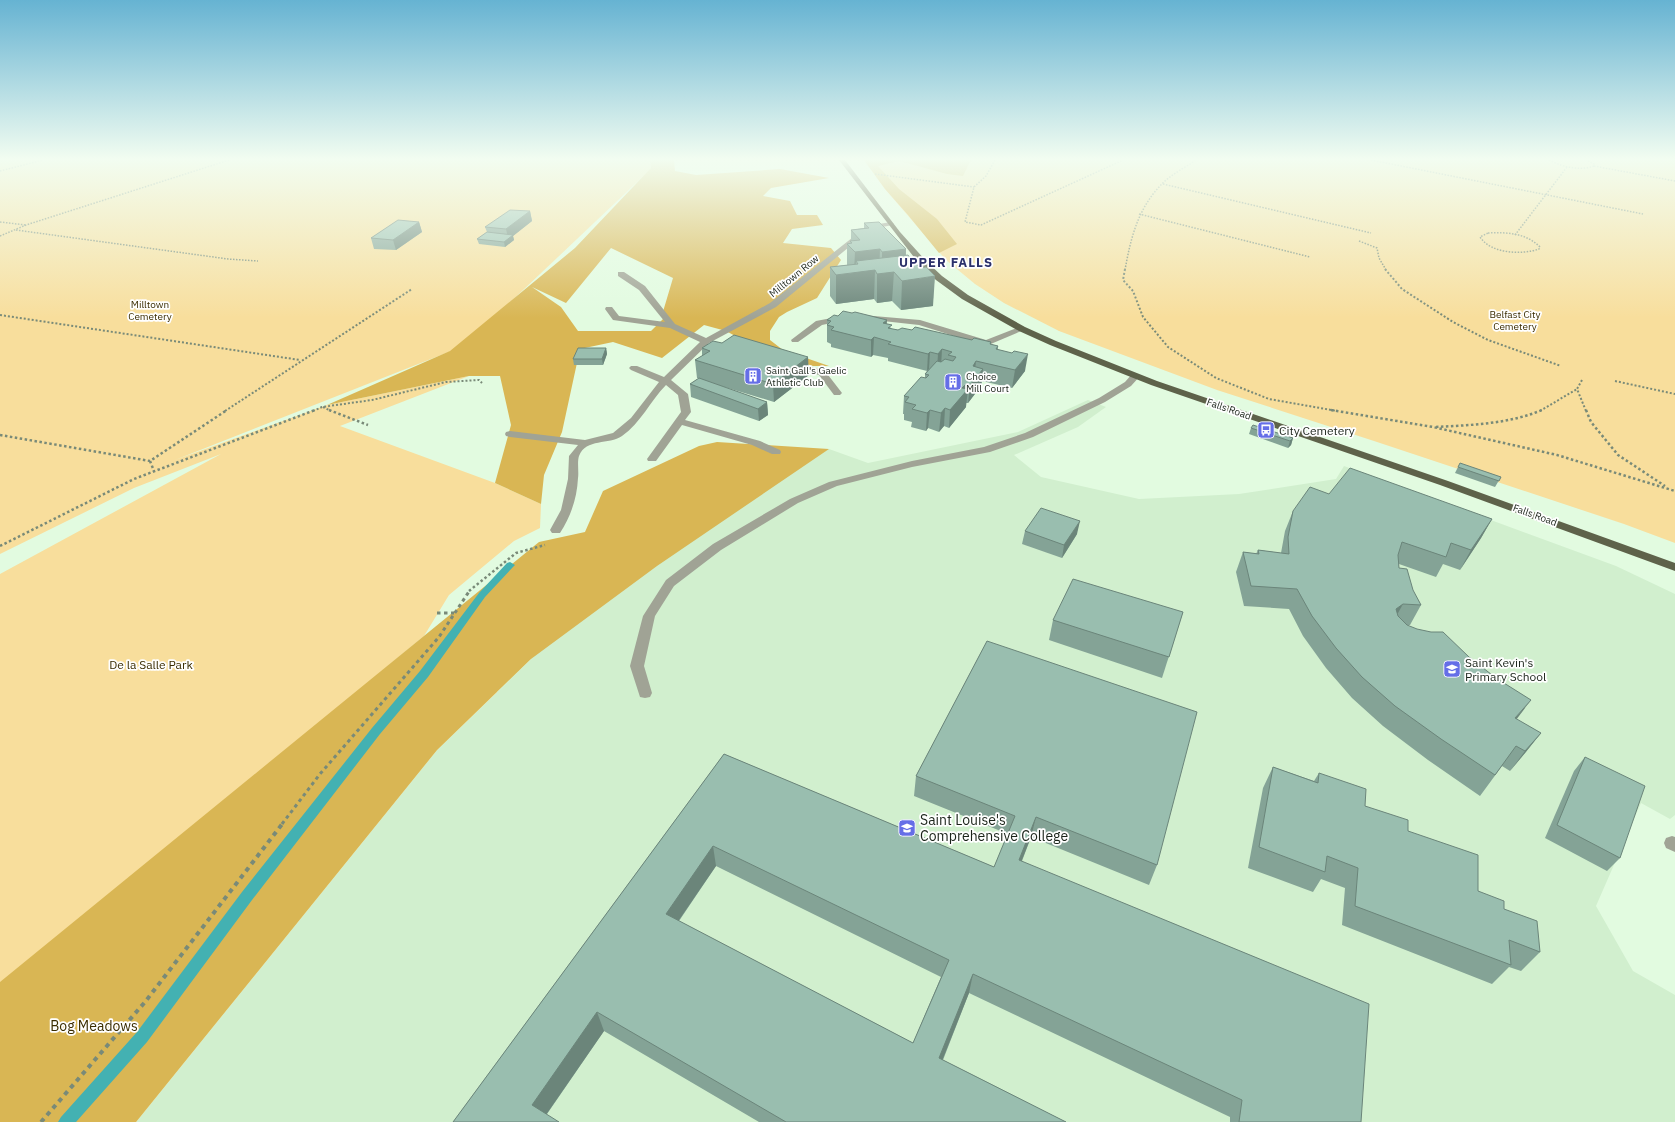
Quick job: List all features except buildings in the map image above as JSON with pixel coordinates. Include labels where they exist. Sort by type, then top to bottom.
[{"type":"main road","name":"Falls Road","points":[[882,212],[923,262],[951,288],[990,312],[1022,328],[1135,376],[1545,518],[1675,567]]},
{"type":"street","name":"Milltown Row","points":[[585,443],[617,435],[634,420],[656,390],[706,341],[773,305],[869,227],[891,224]]},
{"type":"street","points":[[621,274],[642,288],[672,326]]},
{"type":"street","points":[[609,309],[616,318],[672,326],[706,341]]},
{"type":"street","points":[[795,340],[819,323],[834,319],[851,318],[891,319],[920,323],[986,343],[1022,328]]},
{"type":"street","points":[[722,332],[734,340]]},
{"type":"street","points":[[786,362],[822,373],[837,393]]},
{"type":"street","points":[[634,368],[666,381],[683,394],[686,412],[652,459]]},
{"type":"street","points":[[645,692],[637,666],[649,616],[670,584],[717,547],[794,501],[833,484],[912,464],[986,450],[1029,435],[1102,400],[1128,384],[1135,376]]},
{"type":"street","points":[[679,422],[756,443],[776,452]]},
{"type":"street","points":[[510,434],[585,443]]},
{"type":"street","points":[[556,530],[567,510],[573,479],[574,456],[585,443]]},
{"type":"path","points":[[0,236],[26,225],[65,212]]},
{"type":"path","points":[[967,212],[965,222],[981,225],[1009,212]]},
{"type":"path","points":[[1286,212],[1371,232]]},
{"type":"path","points":[[1515,235],[1532,212]]},
{"type":"path","points":[[1635,212],[1643,214]]},
{"type":"path","points":[[1310,257],[1139,214],[1135,222],[1123,280],[1133,291],[1143,317],[1168,347],[1216,378],[1269,399],[1433,427],[1557,455],[1667,487]]},
{"type":"path","points":[[0,222],[26,225]]},
{"type":"path","points":[[16,230],[228,259],[258,261]]},
{"type":"path","points":[[1488,233],[1515,235],[1532,240],[1540,247],[1539,249],[1529,252],[1510,252],[1491,246],[1485,243],[1480,237],[1488,233]]},
{"type":"path","points":[[1359,241],[1377,248],[1379,258],[1388,274],[1402,289],[1453,322],[1488,340],[1561,366]]},
{"type":"path","points":[[0,435],[150,461],[301,360],[412,289]]},
{"type":"path","points":[[0,315],[301,360]]},
{"type":"path","points":[[0,546],[134,479],[322,407],[372,400],[446,382],[478,380],[482,383]]},
{"type":"path","points":[[1433,427],[1498,422],[1534,413],[1556,403],[1578,389],[1582,380]]},
{"type":"path","points":[[1615,381],[1675,394]]},
{"type":"path","points":[[1578,389],[1591,422],[1618,455],[1675,491]]},
{"type":"path","points":[[322,407],[368,425]]},
{"type":"path","points":[[150,461],[154,471]]},
{"type":"path","points":[[41,1122],[145,1002],[320,774],[439,637],[468,592],[516,553],[550,544],[556,530]]},
{"type":"path","points":[[437,613],[455,613]]},
{"type":"shaded area","name":"Saint Louise's Comprehensive College","points":[[1088,400],[1106,407],[1078,427],[1014,455],[1041,477],[1139,499],[1239,494],[1336,479],[1344,466],[1616,566],[1675,594],[1675,815],[1670,819],[1641,803],[1596,906],[1633,971],[1675,995],[1675,1122],[136,1122],[437,750],[631,563],[725,503],[829,449],[868,463],[1018,432]]},
{"type":"green space","points":[[0,212],[605,212],[464,346],[175,460],[327,405],[469,376],[340,426],[495,483],[541,504],[540,528],[514,541],[449,595],[424,636],[377,675],[497,692],[437,750],[136,1122],[0,1122],[0,574],[221,454],[134,488],[0,554]]},
{"type":"green space","points":[[609,212],[796,212],[797,215],[817,215],[823,225],[792,229],[783,243],[831,248],[841,260],[817,298],[779,317],[770,331],[770,340],[783,350],[829,366],[813,366],[791,359],[750,344],[726,331],[704,325],[662,358],[613,342],[580,349],[562,432],[544,475],[541,504],[495,483],[511,425],[500,376],[469,376],[327,405],[450,351],[575,248]],"holes":[[[611,248],[673,278],[662,315],[666,316],[651,331],[578,331],[561,307],[532,287],[566,303]]]},
{"type":"green space","name":"Belfast City Cemetery","points":[[905,212],[1675,212],[1675,543],[1624,524],[1217,390],[1059,331],[1004,303],[975,284],[946,260]]},
{"type":"green space","points":[[906,212],[929,212],[937,219],[957,244],[939,253]]},
{"type":"green space","name":"Bog Meadows","points":[[717,442],[829,449],[657,566],[531,659],[437,750],[136,1122],[0,1122],[0,982],[539,542],[585,532],[603,491],[699,446]]},
{"type":"waterway","points":[[66,1122],[142,1037],[247,896],[376,731],[424,674],[482,595],[510,565]]},
{"type":"place","name":"Saint Gall's Gaelic Athletic Club","points":[[753,376]]},
{"type":"place","name":"Choice Mill Court","points":[[953,382]]},
{"type":"place","name":"City Cemetery","points":[[1266,430]]},
{"type":"place","name":"Saint Kevin's Primary School","points":[[1452,669]]},
{"type":"place","name":"Saint Louise's Comprehensive College","points":[[907,828]]},
{"type":"district","name":"UPPER FALLS","points":[[946,262]]},
{"type":"park label","name":"Milltown Cemetery","points":[[150,310]]},
{"type":"park label","name":"De la Salle Park","points":[[151,664]]}]
